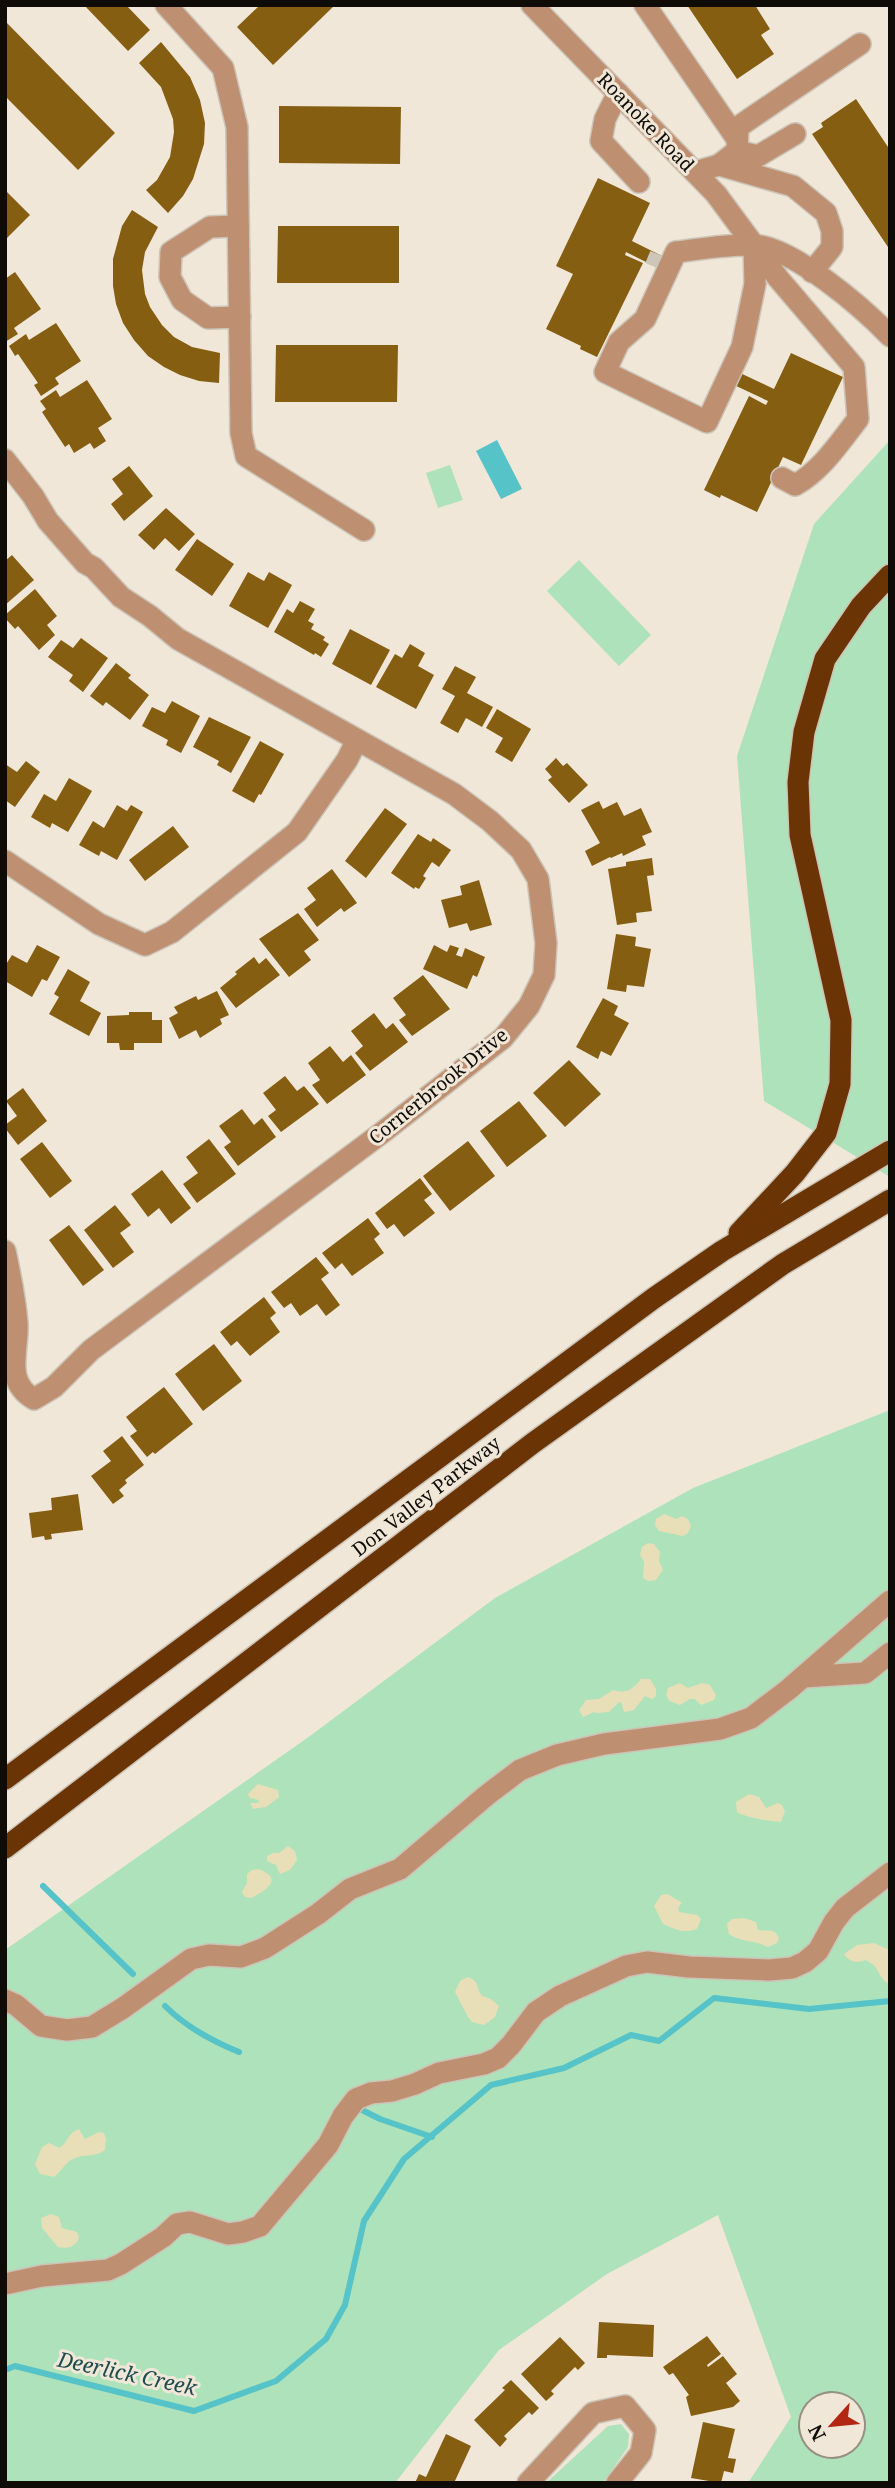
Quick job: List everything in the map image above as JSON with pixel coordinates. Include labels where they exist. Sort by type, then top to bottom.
[{"type":"highway","points":[[722,1251],[795,1173],[826,1133],[840,1084],[841,1020],[800,835],[798,782],[804,732],[825,659],[861,606],[890,575]]},
{"type":"highway","name":"Don Valley Parkway","points":[[5,1779],[654,1298],[722,1251],[890,1151]]},
{"type":"highway","name":"Don Valley Parkway","points":[[5,1848],[533,1443],[783,1264],[890,1200]]},
{"type":"street","points":[[166,5],[223,68],[237,127],[241,433],[246,456],[364,530]]},
{"type":"street","name":"Roanoke Road","points":[[532,5],[716,194],[778,278],[854,367],[858,419],[834,450],[803,481],[795,485],[782,478]]},
{"type":"street","points":[[645,5],[737,145],[758,156],[795,134]]},
{"type":"street","points":[[695,172],[719,165],[737,145],[738,127],[860,44]]},
{"type":"street","points":[[618,93],[605,119],[601,141],[639,182]]},
{"type":"street","points":[[719,165],[793,186],[826,213],[832,231],[832,247],[812,272]]},
{"type":"street","points":[[238,226],[210,227],[171,252],[170,277],[182,300],[208,318],[240,317]]},
{"type":"street","points":[[754,245],[755,284],[742,347],[707,422],[605,372],[620,342],[645,318],[664,258],[754,245],[790,257],[864,310],[890,336]]},
{"type":"street","name":"Cornerbrook Drive","points":[[5,460],[65,542],[121,597],[178,639],[454,794],[490,821],[521,850],[538,879],[546,943],[544,975],[528,1006],[503,1038],[383,1132],[91,1350],[54,1387],[34,1399],[25,1394],[18,1383],[15,1367],[17,1326],[5,1251]]},
{"type":"street","points":[[5,861],[99,925],[145,945],[172,932],[290,839],[347,760],[357,740]]},
{"type":"street","points":[[5,2000],[16,2005],[27,2017],[41,2026],[67,2030],[92,2027],[191,1959],[209,1955],[241,1957],[265,1948],[318,1914],[349,1889],[400,1869],[486,1795],[520,1770],[557,1755],[604,1744],[720,1728],[751,1718],[803,1677],[890,1601]]},
{"type":"street","points":[[803,1677],[864,1673],[890,1653]]},
{"type":"street","points":[[5,2284],[42,2276],[108,2270],[142,2250],[177,2224],[190,2222],[228,2234],[260,2226],[328,2145],[343,2116],[356,2099],[371,2093],[392,2091],[415,2084],[439,2073],[484,2064],[499,2057],[512,2045],[536,2012],[560,1996],[626,1966],[647,1962],[689,1967],[769,1970],[792,1968],[818,1951],[845,1908],[890,1873]]},
{"type":"street","points":[[528,2483],[593,2413],[625,2406],[645,2430],[640,2453],[617,2483]]},
{"type":"green space","points":[[890,440],[890,1177],[764,1101],[737,756],[814,524]]},
{"type":"green space","points":[[450,465],[463,500],[438,508],[426,473]]},
{"type":"green space","points":[[579,560],[651,635],[619,666],[547,591]]},
{"type":"green space","points":[[890,1410],[890,2483],[748,2483],[791,2417],[718,2215],[607,2274],[499,2350],[395,2483],[5,2483],[5,1950],[310,1736],[495,1598],[693,1488]]},
{"type":"green space","points":[[621,2424],[629,2434],[628,2447],[603,2483],[546,2483],[608,2426]]},
{"type":"sand","points":[[664,1514],[676,1519],[682,1516],[688,1519],[691,1526],[688,1533],[683,1536],[659,1531],[655,1525],[656,1519]]},
{"type":"sand","points":[[648,1543],[654,1544],[660,1552],[659,1561],[663,1570],[656,1580],[648,1581],[643,1578],[644,1562],[640,1555],[642,1547]]},
{"type":"sand","points":[[641,1679],[650,1679],[656,1689],[656,1696],[652,1699],[645,1696],[634,1710],[624,1712],[619,1702],[609,1712],[594,1712],[583,1717],[579,1710],[586,1700],[599,1699],[613,1690],[629,1690]]},
{"type":"sand","points":[[680,1683],[688,1688],[702,1683],[710,1685],[716,1695],[714,1700],[701,1705],[695,1699],[680,1705],[669,1701],[666,1695],[668,1688]]},
{"type":"sand","points":[[258,1784],[278,1790],[279,1797],[266,1807],[253,1809],[250,1803],[258,1803],[259,1800],[250,1798],[248,1794]]},
{"type":"sand","points":[[749,1794],[759,1797],[766,1808],[778,1803],[782,1805],[785,1811],[781,1822],[758,1819],[737,1812],[736,1802]]},
{"type":"sand","points":[[288,1846],[295,1851],[297,1860],[290,1870],[280,1874],[276,1865],[267,1861],[267,1856],[279,1853]]},
{"type":"sand","points":[[259,1869],[271,1877],[270,1885],[252,1898],[245,1897],[242,1892],[247,1883],[247,1874]]},
{"type":"sand","points":[[668,1894],[682,1903],[678,1908],[679,1912],[697,1915],[701,1919],[697,1929],[683,1931],[663,1924],[654,1906],[661,1895]]},
{"type":"sand","points":[[744,1918],[756,1922],[758,1930],[775,1932],[779,1938],[777,1943],[768,1947],[729,1934],[727,1924],[732,1919]]},
{"type":"sand","points":[[874,1943],[890,1950],[890,1984],[883,1980],[871,1963],[866,1960],[851,1961],[844,1954],[857,1945]]},
{"type":"sand","points":[[468,1977],[476,1983],[482,1996],[499,2006],[495,2017],[484,2025],[472,2022],[455,1992],[460,1981]]},
{"type":"sand","points":[[79,2129],[85,2139],[99,2132],[104,2133],[105,2150],[71,2160],[54,2177],[40,2174],[35,2164],[42,2147],[49,2143],[59,2148]]},
{"type":"sand","points":[[51,2214],[59,2217],[62,2228],[77,2232],[79,2238],[73,2245],[58,2247],[42,2228],[41,2218]]},
{"type":"water","points":[[497,440],[522,489],[501,499],[476,451]]},
{"type":"building","points":[[84,5],[126,5],[150,30],[128,51]]},
{"type":"building","points":[[260,5],[335,5],[273,65],[237,27]]},
{"type":"building","points":[[687,5],[755,5],[770,29],[761,35],[774,54],[737,79]]},
{"type":"building","points":[[5,21],[115,133],[78,170],[5,96]]},
{"type":"building","points":[[161,42],[190,77],[200,100],[205,123],[204,144],[193,179],[168,213],[146,190],[157,180],[170,157],[173,119],[161,87],[139,63]]},
{"type":"building","points":[[856,99],[890,150],[890,250],[812,134],[823,127],[821,123]]},
{"type":"building","points":[[279,106],[401,107],[400,164],[279,163]]},
{"type":"building","points":[[598,178],[650,203],[632,241],[668,259],[662,270],[626,252],[625,255],[643,263],[597,357],[546,329],[573,274],[556,266]]},
{"type":"building","points":[[5,190],[30,215],[5,240]]},
{"type":"building","points":[[132,210],[158,227],[145,252],[142,270],[145,294],[150,307],[174,337],[192,347],[220,353],[219,383],[199,381],[164,367],[148,356],[123,323],[113,286],[113,259],[122,226]]},
{"type":"building","points":[[278,226],[399,226],[399,283],[277,283]]},
{"type":"building","points":[[15,272],[41,309],[14,328],[18,334],[5,342],[5,279]]},
{"type":"building","points":[[56,323],[81,361],[55,378],[59,384],[41,396],[34,385],[38,383],[18,354],[15,356],[9,346],[26,334],[29,340]]},
{"type":"building","points":[[276,345],[398,345],[397,402],[275,402]]},
{"type":"building","points":[[791,353],[843,377],[801,465],[783,457],[757,512],[704,490],[749,396],[766,405],[768,401],[732,384],[738,372],[774,389]]},
{"type":"building","points":[[87,380],[112,419],[98,428],[106,441],[94,449],[90,443],[74,453],[69,444],[65,447],[42,412],[46,409],[40,401],[56,390],[60,397]]},
{"type":"building","points":[[129,466],[153,496],[124,521],[111,504],[123,494],[112,479]]},
{"type":"building","points":[[166,508],[195,534],[179,551],[165,538],[154,550],[138,535]]},
{"type":"building","points":[[197,539],[234,564],[212,596],[175,570]]},
{"type":"building","points":[[12,555],[34,580],[5,605],[5,561]]},
{"type":"building","points":[[248,572],[264,581],[269,572],[292,585],[268,628],[229,606]]},
{"type":"building","points":[[35,589],[57,616],[47,625],[55,635],[39,650],[18,626],[15,629],[5,618],[5,615]]},
{"type":"building","points":[[300,601],[315,609],[308,621],[314,624],[311,629],[325,637],[323,640],[329,644],[321,657],[274,632],[287,609],[293,613]]},
{"type":"building","points":[[350,629],[390,650],[371,685],[332,664]]},
{"type":"building","points":[[81,638],[108,658],[83,692],[69,681],[73,675],[48,657],[61,640],[73,648]]},
{"type":"building","points":[[410,644],[425,653],[418,666],[434,675],[416,709],[376,687],[395,654],[402,658]]},
{"type":"building","points":[[116,663],[131,675],[128,678],[149,695],[130,720],[106,702],[103,706],[90,696]]},
{"type":"building","points":[[455,666],[476,677],[467,693],[493,707],[482,727],[466,718],[458,733],[440,723],[455,696],[442,689]]},
{"type":"building","points":[[172,701],[200,716],[181,753],[166,745],[168,740],[142,726],[152,707],[165,713]]},
{"type":"building","points":[[497,709],[531,729],[512,762],[495,752],[503,738],[486,728]]},
{"type":"building","points":[[209,717],[251,737],[231,773],[217,765],[219,761],[193,747]]},
{"type":"building","points":[[260,741],[284,754],[254,803],[232,791]]},
{"type":"building","points":[[556,758],[563,766],[567,763],[588,785],[569,803],[548,780],[552,777],[545,769]]},
{"type":"building","points":[[26,761],[40,772],[15,807],[5,800],[5,764],[17,772]]},
{"type":"building","points":[[69,778],[92,791],[68,832],[52,823],[50,828],[31,817],[44,794],[56,801]]},
{"type":"building","points":[[599,801],[603,809],[617,802],[624,816],[641,808],[652,832],[642,836],[646,845],[592,866],[585,851],[600,843],[581,810]]},
{"type":"building","points":[[117,805],[127,811],[131,805],[143,812],[117,860],[101,851],[99,856],[79,845],[93,821],[104,828]]},
{"type":"building","points":[[385,808],[407,824],[366,878],[345,861]]},
{"type":"building","points":[[173,826],[189,847],[145,881],[129,860]]},
{"type":"building","points":[[418,834],[431,842],[433,838],[451,850],[439,867],[432,862],[419,889],[414,889],[391,873]]},
{"type":"building","points":[[652,858],[654,875],[647,876],[652,911],[636,913],[637,922],[617,925],[608,869],[626,866],[626,862]]},
{"type":"building","points":[[332,869],[357,903],[344,912],[341,908],[317,927],[304,909],[316,900],[307,888]]},
{"type":"building","points":[[479,880],[492,925],[470,931],[467,923],[449,928],[441,900],[462,895],[460,886]]},
{"type":"building","points":[[298,913],[319,940],[304,951],[311,960],[289,977],[259,939]]},
{"type":"building","points":[[616,934],[636,937],[635,946],[651,949],[644,987],[627,985],[626,992],[607,989]]},
{"type":"building","points":[[37,945],[60,957],[47,981],[42,979],[32,997],[5,981],[5,966],[12,955],[27,963]]},
{"type":"building","points":[[434,945],[447,952],[450,945],[459,948],[456,955],[462,957],[465,948],[485,957],[477,977],[473,975],[467,989],[423,969]]},
{"type":"building","points":[[254,957],[259,964],[266,958],[280,975],[236,1008],[220,988]]},
{"type":"building","points":[[68,969],[90,982],[80,1001],[101,1013],[89,1036],[49,1014],[59,997],[54,994]]},
{"type":"building","points":[[423,975],[450,1009],[412,1036],[399,1020],[406,1015],[393,998]]},
{"type":"building","points":[[217,991],[229,1015],[220,1019],[222,1024],[200,1038],[196,1030],[179,1039],[169,1018],[178,1013],[174,1007],[196,996],[198,1000]]},
{"type":"building","points":[[603,998],[618,1006],[614,1015],[629,1023],[611,1056],[601,1051],[598,1059],[576,1047]]},
{"type":"building","points":[[129,1012],[152,1012],[152,1020],[162,1020],[162,1043],[134,1043],[134,1050],[120,1050],[119,1043],[107,1043],[107,1016],[129,1015]]},
{"type":"building","points":[[374,1013],[386,1029],[393,1023],[408,1042],[370,1071],[355,1053],[363,1046],[351,1031]]},
{"type":"building","points":[[330,1046],[343,1062],[351,1055],[366,1075],[327,1104],[312,1085],[320,1080],[308,1063]]},
{"type":"building","points":[[569,1060],[601,1094],[565,1127],[533,1093]]},
{"type":"building","points":[[285,1076],[297,1091],[304,1086],[319,1104],[281,1132],[268,1116],[276,1110],[263,1093]]},
{"type":"building","points":[[23,1088],[47,1121],[18,1145],[5,1128],[5,1125],[17,1116],[6,1101]]},
{"type":"building","points":[[519,1101],[547,1136],[507,1167],[480,1131]]},
{"type":"building","points":[[242,1109],[254,1125],[262,1118],[276,1137],[238,1166],[224,1147],[231,1142],[219,1126]]},
{"type":"building","points":[[209,1139],[236,1174],[197,1203],[183,1184],[198,1173],[186,1157]]},
{"type":"building","points":[[468,1141],[495,1176],[450,1211],[423,1176]]},
{"type":"building","points":[[42,1142],[72,1181],[50,1198],[20,1159]]},
{"type":"building","points":[[162,1170],[191,1208],[171,1224],[159,1208],[148,1217],[131,1194]]},
{"type":"building","points":[[420,1178],[432,1194],[424,1200],[435,1213],[404,1237],[394,1224],[387,1229],[375,1213]]},
{"type":"building","points":[[115,1205],[131,1225],[120,1233],[134,1252],[113,1268],[84,1230]]},
{"type":"building","points":[[368,1218],[380,1234],[374,1239],[384,1253],[352,1276],[342,1263],[335,1269],[322,1253]]},
{"type":"building","points":[[69,1225],[104,1270],[83,1286],[49,1240]]},
{"type":"building","points":[[316,1257],[329,1273],[321,1279],[340,1305],[326,1316],[317,1304],[300,1316],[291,1303],[284,1308],[271,1292]]},
{"type":"building","points":[[264,1297],[276,1313],[270,1318],[280,1332],[250,1356],[237,1341],[231,1346],[220,1332]]},
{"type":"building","points":[[214,1344],[242,1381],[203,1411],[175,1374]]},
{"type":"building","points":[[164,1387],[193,1424],[155,1454],[153,1452],[147,1457],[130,1436],[137,1431],[126,1417]]},
{"type":"building","points":[[122,1436],[144,1465],[125,1480],[127,1483],[119,1490],[124,1496],[113,1504],[91,1476],[111,1461],[103,1451]]},
{"type":"building","points":[[78,1494],[83,1530],[51,1534],[52,1539],[45,1540],[44,1536],[32,1538],[29,1513],[52,1510],[51,1498]]},
{"type":"building","points":[[599,2322],[654,2325],[653,2357],[607,2355],[607,2358],[597,2358]]},
{"type":"building","points":[[707,2336],[721,2354],[707,2365],[708,2367],[723,2356],[737,2374],[726,2383],[740,2401],[733,2407],[691,2416],[686,2397],[689,2395],[673,2373],[669,2375],[663,2367]]},
{"type":"building","points":[[560,2337],[585,2363],[578,2370],[575,2367],[551,2391],[554,2394],[546,2401],[521,2374]]},
{"type":"building","points":[[511,2380],[539,2408],[532,2415],[529,2412],[504,2436],[507,2439],[500,2447],[474,2420],[505,2390],[502,2388]]},
{"type":"building","points":[[703,2422],[735,2429],[728,2458],[736,2459],[733,2473],[724,2471],[721,2483],[691,2478]]},
{"type":"building","points":[[446,2434],[471,2446],[454,2483],[415,2483],[419,2474],[426,2477]]},
{"type":"waterway","points":[[43,1886],[133,1974]]},
{"type":"waterway","name":"Deerlick Creek","points":[[5,2370],[15,2366],[194,2411],[276,2381],[326,2339],[345,2305],[364,2221],[404,2159],[491,2085],[564,2068],[631,2035],[659,2041],[714,1998],[809,2009],[890,2001]]},
{"type":"waterway","points":[[165,2006],[199,2032],[239,2052]]},
{"type":"waterway","points":[[362,2110],[432,2137]]},
{"type":"tunnel","points":[[655,267],[660,255]]}]
